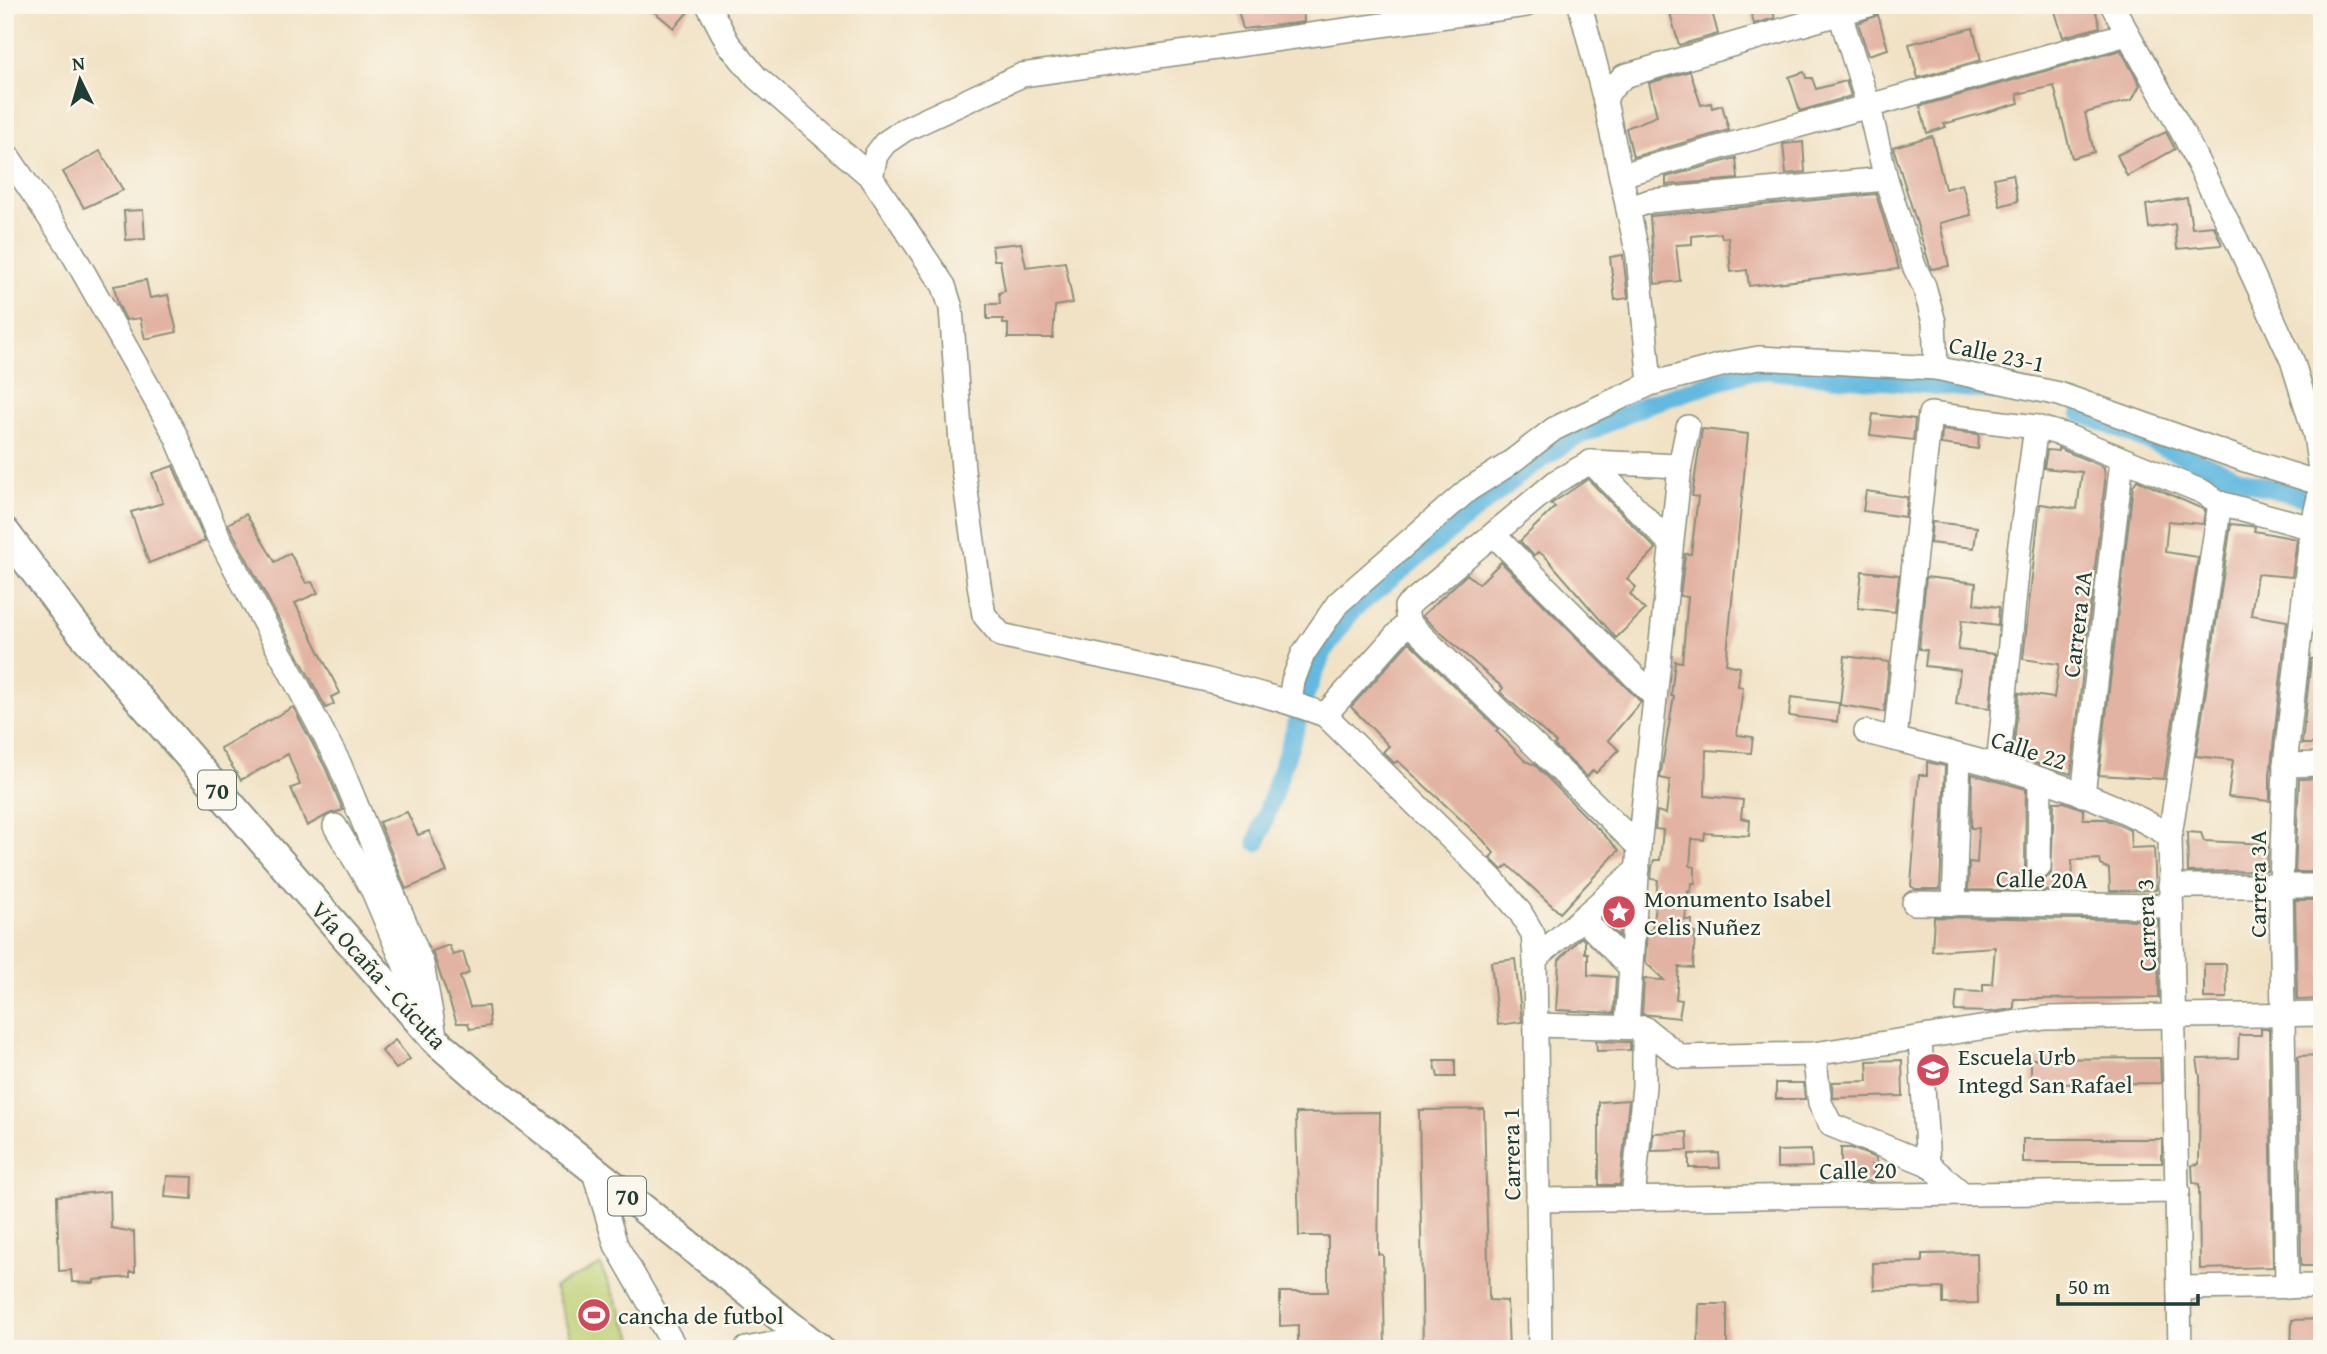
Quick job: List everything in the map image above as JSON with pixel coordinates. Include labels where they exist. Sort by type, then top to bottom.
[{"type":"main road","name":"Vía Ocaña - Cúcuta","points":[[5,532],[74,624],[436,1041],[473,1074],[813,1343]]},
{"type":"street","points":[[708,5],[728,43],[756,77],[871,177],[944,286],[951,307],[963,470],[980,594],[984,615],[1001,635],[1126,661],[1290,702],[1325,715],[1408,622]]},
{"type":"street","points":[[871,177],[876,155],[885,143],[904,130],[1022,75],[1526,5]]},
{"type":"street","points":[[1580,5],[1605,101],[1628,209],[1646,307],[1650,384]]},
{"type":"street","points":[[1605,101],[1609,91],[1624,76],[1869,5]]},
{"type":"street","points":[[2112,5],[2185,137],[2292,360],[2315,435],[2322,484]]},
{"type":"street","points":[[1840,13],[1869,107],[1886,179],[1934,322],[1936,368]]},
{"type":"street","points":[[1621,176],[2127,33]]},
{"type":"street","points":[[5,152],[68,245],[176,436],[218,536],[244,579],[339,762],[422,964],[436,1041]]},
{"type":"street","points":[[1628,209],[1650,201],[1886,179]]},
{"type":"street","name":"Calle 23-1","points":[[1290,702],[1293,681],[1303,654],[1326,619],[1348,594],[1468,490],[1506,466],[1554,429],[1650,384],[1759,358],[1936,368],[2059,394],[2242,459],[2322,484]]},
{"type":"street","points":[[1895,739],[1930,414],[2036,427],[2064,435],[2203,492],[2220,503],[2312,528]]},
{"type":"street","points":[[1633,1199],[1644,1086],[1629,966],[1671,544],[1680,466],[1688,427]]},
{"type":"street","points":[[1998,767],[2019,551],[2036,427]]},
{"type":"street","name":"Carrera 2A","points":[[2083,795],[2122,460]]},
{"type":"street","points":[[1639,858],[1408,622],[1406,607],[1557,481],[1591,462],[1680,466]]},
{"type":"street","points":[[1591,462],[1671,544]]},
{"type":"street","name":"Carrera 3A","points":[[2287,1287],[2281,886],[2285,765],[2311,639],[2312,528],[2322,484]]},
{"type":"street","name":"Carrera 3","points":[[2179,1349],[2181,1288],[2170,836],[2220,503]]},
{"type":"street","points":[[1494,535],[1655,697]]},
{"type":"street","name":"Carrera 1","points":[[1325,715],[1492,879],[1520,912],[1533,934],[1540,1349]]},
{"type":"street","name":"Calle 22","points":[[1866,732],[1998,767],[2083,795],[2134,814],[2170,836]]},
{"type":"street","points":[[1954,904],[1959,756]]},
{"type":"street","points":[[2285,765],[2322,764]]},
{"type":"street","points":[[2039,867],[2040,781]]},
{"type":"street","points":[[335,826],[373,891],[407,971],[426,994]]},
{"type":"street","points":[[1535,959],[1583,919],[1639,858]]},
{"type":"street","name":"Calle 20A","points":[[1914,903],[2170,896],[2281,886],[2322,886]]},
{"type":"street","points":[[1583,919],[1629,966]]},
{"type":"street","points":[[1536,1025],[1636,1027],[1681,1057],[1814,1054],[1920,1040],[2045,1018],[2175,1014],[2322,1014]]},
{"type":"street","points":[[1920,1040],[1928,1164]]},
{"type":"street","points":[[1814,1054],[1820,1103],[1831,1125],[1928,1164],[1963,1194]]},
{"type":"street","points":[[593,1169],[616,1245],[676,1349]]},
{"type":"street","name":"Calle 20","points":[[1538,1200],[2178,1191]]},
{"type":"street","points":[[2181,1288],[2322,1286]]},
{"type":"street","points":[[746,1349],[813,1343]]},
{"type":"green space","name":"cancha de futbol","points":[[600,1265],[636,1344],[624,1349],[576,1349],[554,1287]]},
{"type":"building","points":[[646,5],[694,5],[674,28]]},
{"type":"building","points":[[1259,5],[1303,5],[1304,22],[1243,29],[1238,10]]},
{"type":"building","points":[[1700,5],[1704,10],[1711,8],[1718,34],[1679,45],[1670,13]]},
{"type":"building","points":[[1749,5],[1771,5],[1775,18],[1754,24]]},
{"type":"building","points":[[2053,5],[2094,5],[2100,27],[2063,37]]},
{"type":"building","points":[[1878,15],[1888,49],[1868,55],[1858,23]]},
{"type":"building","points":[[1973,28],[1981,60],[1918,78],[1909,44]]},
{"type":"building","points":[[2121,50],[2140,85],[2132,100],[2085,113],[2094,152],[2072,158],[2054,86],[2017,94],[2019,103],[1944,124],[1946,127],[1927,133],[1920,106]]},
{"type":"building","points":[[1690,71],[1701,105],[1711,103],[1712,108],[1722,105],[1729,130],[1633,157],[1626,128],[1657,116],[1649,83]]},
{"type":"building","points":[[1804,72],[1806,78],[1812,78],[1816,89],[1846,81],[1851,96],[1800,111],[1789,77]]},
{"type":"building","points":[[2166,132],[2175,149],[2127,176],[2117,155]]},
{"type":"building","points":[[1932,136],[1945,189],[1962,184],[1971,215],[1940,223],[1949,266],[1931,269],[1893,147]]},
{"type":"building","points":[[1803,142],[1805,172],[1786,174],[1783,144]]},
{"type":"building","points":[[100,151],[123,190],[84,208],[63,172]]},
{"type":"building","points":[[1736,158],[1738,179],[1666,185],[1666,177]]},
{"type":"building","points":[[2013,174],[2018,201],[2000,206],[1994,178]]},
{"type":"building","points":[[1876,194],[1899,269],[1749,286],[1747,270],[1731,272],[1728,237],[1722,238],[1721,233],[1692,236],[1692,244],[1676,245],[1680,281],[1655,284],[1650,216]]},
{"type":"building","points":[[2187,198],[2192,228],[2214,226],[2222,245],[2177,249],[2175,224],[2149,228],[2146,205]]},
{"type":"building","points":[[143,210],[145,239],[126,240],[124,211]]},
{"type":"building","points":[[1021,243],[1026,267],[1065,262],[1073,303],[1055,306],[1053,338],[1008,338],[1008,324],[1003,324],[1003,319],[987,319],[987,304],[1000,304],[999,293],[1005,291],[1000,260],[994,260],[992,246]]},
{"type":"building","points":[[1623,255],[1628,298],[1615,300],[1610,257]]},
{"type":"building","points":[[146,280],[150,298],[168,295],[177,332],[145,339],[140,318],[126,320],[118,304],[114,286]]},
{"type":"building","points":[[1873,414],[1915,419],[1913,440],[1870,435]]},
{"type":"building","points":[[1702,429],[1748,434],[1726,664],[1740,667],[1738,686],[1743,687],[1737,735],[1753,737],[1751,753],[1706,750],[1705,796],[1743,800],[1741,818],[1750,820],[1749,836],[1705,833],[1704,840],[1692,839],[1690,866],[1695,867],[1695,883],[1692,883],[1691,892],[1688,891],[1685,920],[1692,920],[1691,932],[1695,933],[1693,968],[1679,967],[1676,999],[1682,1000],[1679,1018],[1642,1014],[1644,979],[1664,980],[1645,962],[1647,930],[1652,930],[1658,880],[1651,879],[1652,867],[1654,860],[1660,860],[1663,830],[1655,829],[1657,811],[1666,814],[1670,780],[1660,778],[1674,696],[1671,696],[1675,661],[1682,662],[1688,597],[1680,596],[1685,554],[1691,554],[1698,497],[1692,496]]},
{"type":"building","points":[[1942,430],[1979,434],[1978,449],[1941,444]]},
{"type":"building","points":[[2058,448],[2104,467],[2105,482],[2071,774],[2013,756],[2019,693],[2054,698],[2059,664],[2023,659],[2040,504],[2077,509],[2082,472],[2044,468],[2047,450],[2058,451]]},
{"type":"building","points":[[173,466],[205,541],[149,563],[131,512],[163,503],[152,473]]},
{"type":"building","points":[[1588,479],[1656,549],[1627,579],[1636,587],[1630,594],[1645,610],[1616,638],[1545,556],[1538,552],[1534,556],[1520,541],[1555,507],[1551,504]]},
{"type":"building","points":[[2137,480],[2205,510],[2203,524],[2168,521],[2165,552],[2198,557],[2164,779],[2099,775],[2133,486]]},
{"type":"building","points":[[1866,491],[1907,497],[1905,517],[1863,511]]},
{"type":"building","points":[[246,514],[275,562],[290,553],[306,583],[312,582],[318,593],[295,603],[340,693],[331,697],[334,704],[326,708],[228,524]]},
{"type":"building","points":[[1932,522],[1977,527],[1974,548],[1930,543]]},
{"type":"building","points":[[2231,524],[2255,527],[2254,531],[2297,539],[2292,577],[2257,574],[2251,615],[2287,621],[2270,775],[2270,801],[2228,797],[2233,760],[2196,756]]},
{"type":"building","points":[[1501,562],[1641,702],[1608,740],[1619,750],[1596,773],[1593,770],[1587,777],[1554,745],[1556,743],[1500,692],[1503,688],[1422,616],[1467,574],[1479,584]]},
{"type":"building","points":[[1862,571],[1899,575],[1895,612],[1858,608]]},
{"type":"building","points":[[1926,577],[1976,583],[1974,604],[1999,607],[1998,625],[1962,620],[1958,650],[1995,654],[1990,708],[1956,704],[1960,670],[1925,666],[1927,650],[1919,649]]},
{"type":"building","points":[[1409,642],[1498,729],[1496,731],[1525,761],[1535,765],[1619,850],[1560,913],[1508,865],[1502,870],[1490,858],[1494,853],[1483,840],[1398,761],[1394,763],[1383,752],[1389,746],[1351,707]]},
{"type":"building","points":[[1845,656],[1889,662],[1884,712],[1840,705]]},
{"type":"building","points":[[2311,659],[2322,659],[2322,744],[2302,744]]},
{"type":"building","points":[[1791,697],[1839,703],[1837,722],[1789,716]]},
{"type":"building","points":[[293,707],[326,769],[343,810],[307,826],[291,788],[300,785],[288,754],[241,780],[220,748]]},
{"type":"building","points":[[1927,762],[1945,766],[1940,889],[1915,889],[1911,886],[1919,775],[1927,775]]},
{"type":"building","points":[[1972,774],[2026,789],[2025,867],[2031,879],[2045,879],[2051,874],[2054,802],[2064,802],[2083,809],[2083,819],[2106,819],[2130,830],[2131,848],[2154,847],[2156,890],[2110,891],[2109,869],[2101,865],[2100,859],[2072,860],[2073,891],[1968,890],[1969,862],[1977,863],[1979,828],[1971,828]]},
{"type":"building","points":[[2322,778],[2322,872],[2295,872],[2299,779]]},
{"type":"building","points":[[407,812],[418,835],[429,831],[447,872],[406,889],[379,822]]},
{"type":"building","points":[[2187,832],[2201,833],[2204,841],[2268,844],[2267,871],[2188,872]]},
{"type":"building","points":[[2295,900],[2322,900],[2322,999],[2297,1000]]},
{"type":"building","points":[[1621,902],[1619,936],[1602,919]]},
{"type":"building","points":[[1934,917],[2158,920],[2159,998],[2014,999],[2014,1009],[1990,1012],[1955,1011],[1957,991],[1983,992],[1983,984],[1992,984],[1995,947],[1932,951]]},
{"type":"building","points":[[1581,937],[1585,941],[1585,953],[1588,953],[1588,975],[1616,977],[1614,1013],[1556,1010],[1559,960]]},
{"type":"building","points":[[449,945],[453,955],[463,952],[469,973],[460,977],[470,1007],[488,1006],[490,1026],[470,1029],[468,1023],[457,1023],[432,951]]},
{"type":"building","points":[[1515,959],[1522,1022],[1498,1025],[1491,962]]},
{"type":"building","points":[[2204,964],[2226,964],[2227,998],[2204,998]]},
{"type":"building","points":[[2261,1029],[2269,1029],[2273,1267],[2200,1269],[2199,1184],[2193,1183],[2192,1165],[2199,1164],[2200,1077],[2197,1059],[2238,1058],[2239,1035],[2261,1035]]},
{"type":"building","points":[[395,1040],[410,1059],[396,1069],[382,1051]]},
{"type":"building","points":[[1596,1041],[1630,1042],[1630,1050],[1597,1051]]},
{"type":"building","points":[[2322,1055],[2322,1266],[2301,1266],[2298,1056]]},
{"type":"building","points":[[2160,1058],[2161,1083],[2031,1084],[2031,1059]]},
{"type":"building","points":[[1434,1060],[1455,1060],[1455,1077],[1438,1077]]},
{"type":"building","points":[[1902,1060],[1903,1096],[1833,1098],[1832,1082],[1868,1081],[1867,1061]]},
{"type":"building","points":[[1776,1083],[1803,1083],[1805,1099],[1776,1099]]},
{"type":"building","points":[[1629,1100],[1620,1185],[1599,1185],[1599,1102]]},
{"type":"building","points":[[1484,1109],[1489,1300],[1507,1301],[1509,1349],[1423,1349],[1419,1110]]},
{"type":"building","points":[[1380,1112],[1378,1254],[1383,1255],[1385,1349],[1298,1349],[1298,1325],[1280,1326],[1280,1292],[1328,1292],[1328,1236],[1299,1236],[1296,1113]]},
{"type":"building","points":[[1687,1132],[1688,1150],[1652,1151],[1653,1133]]},
{"type":"building","points":[[2023,1139],[2162,1139],[2162,1163],[2023,1163]]},
{"type":"building","points":[[1841,1148],[1851,1148],[1876,1158],[1877,1165],[1872,1165],[1873,1181],[1841,1182]]},
{"type":"building","points":[[1811,1150],[1812,1167],[1777,1168],[1777,1151]]},
{"type":"building","points":[[1719,1153],[1720,1168],[1689,1168],[1689,1154]]},
{"type":"building","points":[[167,1176],[193,1177],[192,1199],[165,1197]]},
{"type":"building","points":[[110,1191],[111,1228],[134,1232],[135,1272],[130,1272],[130,1277],[94,1280],[94,1283],[72,1282],[71,1270],[59,1271],[57,1196]]},
{"type":"building","points":[[1977,1253],[1978,1303],[1943,1304],[1943,1288],[1874,1290],[1873,1263],[1922,1262],[1922,1254]]},
{"type":"building","points":[[1699,1304],[1727,1304],[1727,1349],[1698,1349]]},
{"type":"building","points":[[2322,1319],[2322,1349],[2291,1349],[2292,1320]]},
{"type":"waterway","points":[[1303,700],[1323,652],[1352,610],[1520,474],[1570,440],[1648,404],[1747,372],[1765,370],[2002,391]]},
{"type":"waterway","points":[[2081,413],[2248,482],[2309,498]]},
{"type":"waterway","points":[[1257,842],[1300,715]]},
{"type":"place","name":"Monumento Isabel Celis Nuñez","points":[[1619,912]]},
{"type":"place","name":"Escuela Urb Integd San Rafael","points":[[1933,1070]]},
{"type":"place","name":"cancha de futbol","points":[[594,1315]]}]
